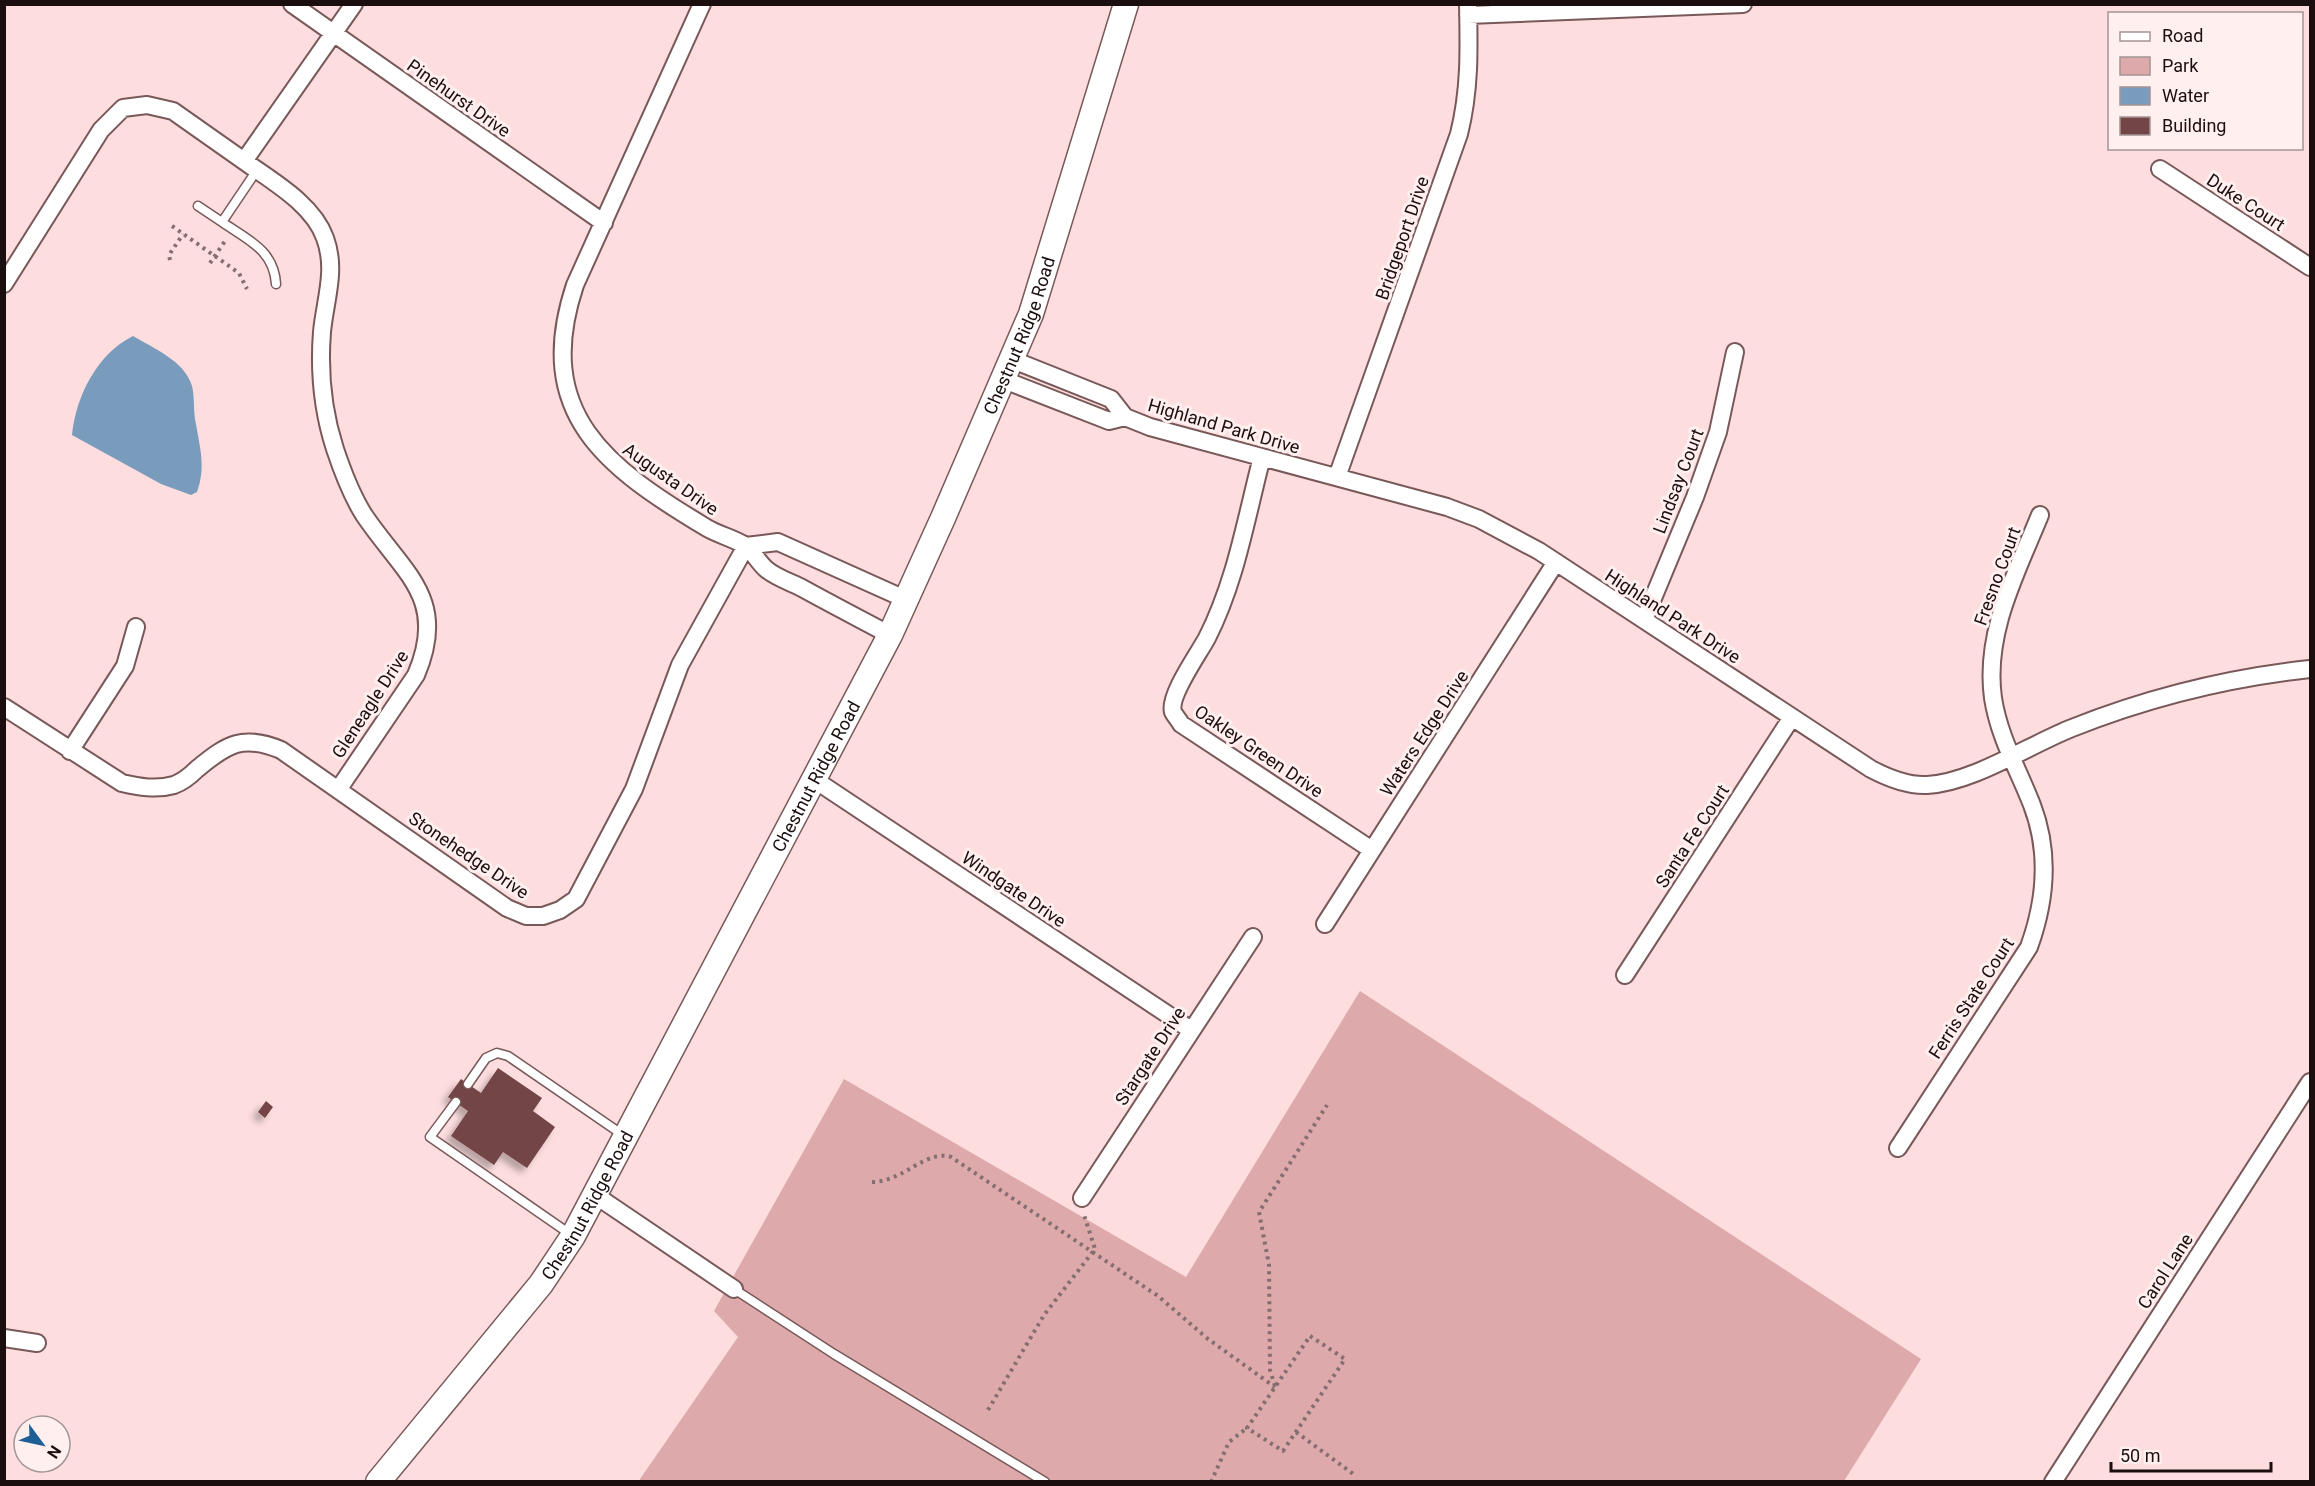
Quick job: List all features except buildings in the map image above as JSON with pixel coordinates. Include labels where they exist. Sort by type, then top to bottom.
[{"type":"street","name":"Pinehurst Drive","points":[[292,4],[604,223]]},
{"type":"street","points":[[4,284],[101,130],[123,108],[147,105],[173,111],[250,165],[354,4]]},
{"type":"street","name":"Augusta Drive","points":[[702,4],[575,285],[562,338],[563,365],[568,392],[578,417],[592,440],[609,461],[630,478],[709,529],[746,546],[766,569],[890,635]]},
{"type":"street","name":"Chestnut Ridge Road","points":[[378,1482],[541,1284],[573,1236],[890,635],[1009,370],[1031,314],[1126,4]]},
{"type":"street","points":[[1468,10],[1743,4]]},
{"type":"street","name":"Bridgeport Drive","points":[[1337,477],[1459,134],[1467,101],[1470,67],[1468,10]]},
{"type":"street","name":"Gleneagle Drive","points":[[250,165],[288,192],[311,216],[325,237],[330,259],[330,282],[322,331],[321,366],[334,448],[363,513],[416,583],[426,606],[428,632],[425,654],[416,675],[338,790]]},
{"type":"street","name":"Duke Court","points":[[2160,169],[2310,267]]},
{"type":"street","name":"Lindsay Court","points":[[1644,620],[1695,497],[1718,432],[1735,352]]},
{"type":"street","name":"Highland Park Drive","points":[[1009,370],[1108,421],[1125,417],[1150,428],[1447,507],[1479,519],[1556,562],[1871,769],[1886,777],[1910,784],[1927,785],[1952,781],[2129,706],[2192,687],[2256,675],[2310,669]]},
{"type":"street","name":"Oakley Green Drive","points":[[1262,457],[1230,588],[1207,637],[1181,683],[1173,703],[1173,712],[1181,724],[1372,850]]},
{"type":"street","name":"Fresno Court","points":[[2010,756],[2001,732],[1993,698],[1993,645],[2001,611],[2040,515]]},
{"type":"street","points":[[746,546],[778,542],[905,599]]},
{"type":"street","name":"Stonehedge Drive","points":[[4,708],[122,783],[143,787],[176,784],[227,746],[242,741],[261,742],[281,750],[507,908],[526,916],[543,916],[560,910],[576,899],[620,820],[634,789],[680,664],[746,546]]},
{"type":"street","name":"Waters Edge Drive","points":[[1325,924],[1556,562]]},
{"type":"street","points":[[70,751],[125,666],[136,627]]},
{"type":"street","name":"Santa Fe Court","points":[[1625,975],[1792,717]]},
{"type":"street","name":"Ferris State Court","points":[[1898,1148],[2029,947],[2039,919],[2044,862],[2041,833],[2032,805],[2010,756]]},
{"type":"street","name":"Windgate Drive","points":[[815,780],[1191,1030]]},
{"type":"street","name":"Stargate Drive","points":[[1081,1202],[1253,937]]},
{"type":"street","name":"Carol Lane","points":[[2053,1482],[2310,1082]]},
{"type":"street","points":[[595,1195],[734,1289]]},
{"type":"street","points":[[4,1338],[37,1342]]},
{"type":"lane","points":[[222,222],[250,165]]},
{"type":"lane","points":[[198,206],[266,254],[275,270],[276,284]]},
{"type":"lane","points":[[468,1083],[486,1059],[497,1053],[508,1056],[625,1137]]},
{"type":"lane","points":[[456,1102],[430,1137],[573,1236]]},
{"type":"lane","points":[[734,1289],[834,1354],[1045,1482]]},
{"type":"path","points":[[172,226],[239,273],[247,289]]},
{"type":"path","points":[[170,260],[169,255],[183,234]]},
{"type":"path","points":[[210,263],[215,255]]},
{"type":"path","points":[[1275,1387],[1270,1370],[1269,1264],[1259,1212],[1327,1105]]},
{"type":"path","points":[[872,1182],[890,1181],[922,1161],[944,1154],[951,1157],[1092,1254],[1158,1296],[1208,1339],[1275,1387]]},
{"type":"path","points":[[988,1410],[1044,1315],[1095,1250],[1081,1202]]},
{"type":"path","points":[[1211,1482],[1229,1442],[1247,1428],[1310,1336],[1345,1359],[1283,1451],[1247,1428]]},
{"type":"path","points":[[1296,1432],[1356,1476]]},
{"type":"green space","points":[[1360,991],[1921,1359],[1844,1481],[638,1482],[738,1337],[714,1311],[844,1079],[1186,1277]]},
{"type":"water","points":[[133,336],[176,362],[183,369],[192,386],[202,466],[197,492],[191,495],[161,484],[72,435],[78,406],[90,378],[109,354]]}]
